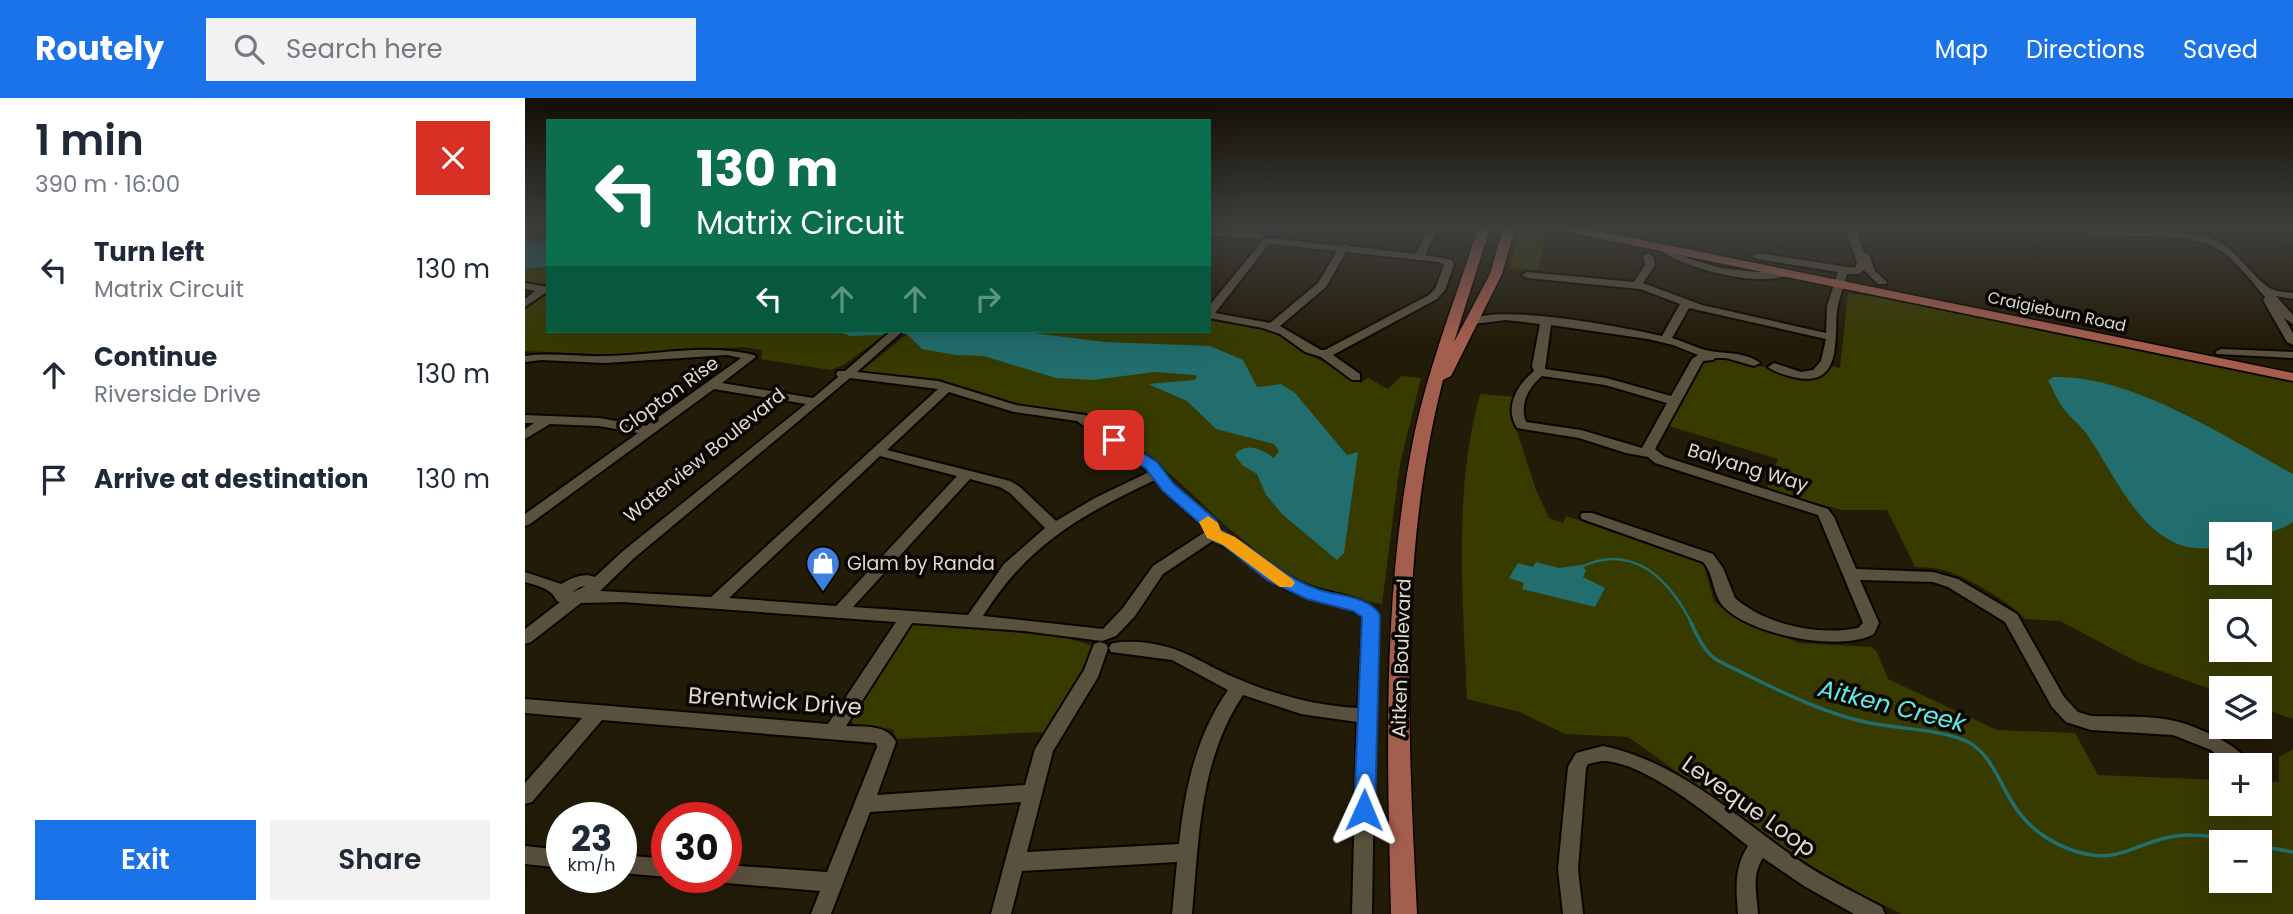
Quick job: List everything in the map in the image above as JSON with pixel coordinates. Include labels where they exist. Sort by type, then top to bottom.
[{"type":"main road","name":"Aitken Boulevard","points":[[1404,914],[1397,708],[1400,595],[1413,488],[1429,404],[1471,266]]},
{"type":"main road","name":"Aitken Boulevard","points":[[1429,404],[1474,321],[1498,266]]},
{"type":"main road","name":"Craigieburn Road","points":[[1753,266],[1786,273],[1882,282],[2293,366]]},
{"type":"main road","name":"Craigieburn Road","points":[[1793,266],[1840,279],[2293,377]]},
{"type":"street","points":[[1211,311],[1243,266]]},
{"type":"street","points":[[1272,327],[1322,285],[1333,266]]},
{"type":"street","points":[[1324,354],[1433,297],[1440,290],[1449,266]]},
{"type":"street","points":[[1637,285],[1649,266]]},
{"type":"street","points":[[1814,266],[1859,271],[1861,266]]},
{"type":"street","points":[[1868,266],[1870,272],[1882,282]]},
{"type":"street","points":[[2241,266],[2290,316]]},
{"type":"street","points":[[1527,275],[1637,285],[1686,303],[1831,337]]},
{"type":"street","points":[[1649,450],[1675,401],[1704,359],[1721,357],[1809,375],[1817,373],[1829,354],[1832,311],[1840,279]]},
{"type":"street","points":[[2259,284],[2293,342]]},
{"type":"street","points":[[525,286],[544,291],[525,304]]},
{"type":"street","points":[[2268,292],[2293,296]]},
{"type":"street","points":[[1665,341],[1686,303]]},
{"type":"street","points":[[1482,304],[1504,317]]},
{"type":"street","points":[[1211,314],[1272,327],[1289,334],[1356,377]]},
{"type":"street","points":[[1474,321],[1504,317],[1619,330],[1693,347],[1704,359]]},
{"type":"street","points":[[1546,322],[1538,366],[1540,372],[1606,382],[1675,401]]},
{"type":"street","name":"Waterview Boulevard","points":[[525,638],[578,590],[892,335]]},
{"type":"street","name":"Clopton Rise","points":[[525,359],[541,357],[605,360],[727,352],[750,357],[525,521]]},
{"type":"street","points":[[2221,352],[2293,355]]},
{"type":"street","points":[[848,371],[947,387],[1014,408],[1081,418],[1098,427],[1158,472],[1169,488],[1210,524],[1213,534],[1229,541],[1273,576],[1292,586],[1369,612],[1372,619],[1366,715],[1363,914]]},
{"type":"street","name":"Balyang Way","points":[[1540,372],[1530,378],[1520,398],[1519,423],[1531,428],[1581,434],[1624,447],[1649,450],[1660,460],[1823,512],[1828,517],[1871,623],[1868,630],[1852,636],[1799,633],[1730,603],[1724,594],[1717,569],[1709,558],[1589,520]]},
{"type":"street","points":[[714,385],[811,401]]},
{"type":"street","points":[[714,603],[947,387]]},
{"type":"street","points":[[525,419],[599,422],[650,431]]},
{"type":"street","points":[[525,435],[548,420]]},
{"type":"street","points":[[876,451],[992,480],[1015,490],[1053,527]]},
{"type":"street","points":[[972,621],[1011,567],[1053,527],[1158,472]]},
{"type":"street","points":[[839,612],[967,474]]},
{"type":"street","points":[[1001,914],[1048,741],[1158,570],[1213,534]]},
{"type":"street","points":[[1851,574],[1933,577],[1953,583],[2011,618],[2058,702],[2072,717],[2091,723],[2174,728],[2217,745],[2227,753]]},
{"type":"street","points":[[525,578],[578,590],[623,596],[1024,625],[1111,641],[1187,660],[1239,687],[1310,709],[1366,715]]},
{"type":"street","name":"Waterview Boulevard","points":[[525,626],[578,590]]},
{"type":"street","points":[[833,731],[907,617]]},
{"type":"street","points":[[1182,914],[1200,761],[1231,697],[1239,687]]},
{"type":"street","name":"Brentwick Drive","points":[[525,706],[875,734],[887,742],[821,914]]},
{"type":"street","points":[[525,796],[598,712]]},
{"type":"street","name":"Leveque Loop","points":[[1573,914],[1568,869],[1577,767],[1587,755],[1597,753],[1620,758],[1665,776],[1695,794],[1804,876],[1875,914]]},
{"type":"street","points":[[863,804],[1032,793]]},
{"type":"street","points":[[1748,914],[1745,869],[1748,860],[1761,845]]},
{"type":"street","points":[[1014,862],[1189,852]]},
{"type":"street","points":[[525,856],[546,858]]},
{"type":"street","points":[[742,875],[833,882]]},
{"type":"shaded area","points":[[525,266],[546,266],[546,284],[525,281]]},
{"type":"shaded area","points":[[1510,266],[1539,266],[1538,270]]},
{"type":"shaded area","points":[[1848,294],[1871,296],[2293,383],[2293,719],[2272,712],[2272,676],[2209,676],[2209,689],[2139,663],[2060,621],[2025,619],[1999,598],[1953,573],[1915,567],[1887,510],[1842,510],[1767,490],[1778,459],[1669,426],[1703,363],[1722,358],[1806,376],[1828,365],[1840,368]]},
{"type":"shaded area","points":[[546,295],[546,333],[888,333],[843,365],[831,370],[761,359],[762,350],[743,347],[614,355],[525,351],[525,309]]},
{"type":"shaded area","points":[[1211,318],[1255,325],[1279,332],[1318,359],[1361,383],[1368,378],[1388,389],[1401,376],[1421,378],[1400,464],[1382,604],[1324,594],[1283,572],[1227,527],[1177,480],[1102,420],[1086,413],[1015,404],[948,384],[859,373],[909,333],[1211,333]]},
{"type":"shaded area","points":[[1480,394],[1516,397],[1513,419],[1536,490],[1549,518],[1563,523],[1566,516],[1701,563],[1714,601],[1728,613],[1799,643],[1872,647],[1877,652],[1888,679],[1997,730],[2075,733],[2098,775],[2209,780],[2209,816],[2272,816],[2272,782],[2279,782],[2279,757],[2293,749],[2293,914],[1902,914],[1848,888],[1800,859],[1628,737],[1565,734],[1520,712],[1467,699],[1462,584],[1466,469]]},
{"type":"shaded area","points":[[921,623],[1029,631],[1072,639],[1092,646],[1094,650],[1091,662],[1045,732],[897,739],[892,729],[854,725],[850,717],[910,625]]},
{"type":"water","points":[[525,266],[546,266],[546,267]]},
{"type":"water","points":[[843,333],[1033,333],[1105,342],[1210,346],[1243,360],[1257,387],[1281,384],[1295,393],[1347,455],[1358,452],[1344,553],[1337,560],[1283,515],[1266,495],[1257,474],[1242,465],[1235,455],[1249,447],[1259,449],[1274,458],[1279,451],[1274,444],[1216,429],[1187,401],[1148,384],[1194,380],[1197,377],[1195,375],[1155,372],[1093,380],[1056,378],[984,356],[956,355],[922,349],[907,334],[850,336]]},
{"type":"water","points":[[2053,377],[2083,379],[2145,397],[2208,426],[2293,474],[2293,522],[2272,532],[2272,522],[2209,522],[2209,547],[2196,548],[2174,542],[2155,530],[2139,513],[2086,433],[2066,413],[2048,381]]},
{"type":"water","points":[[1536,562],[1559,568],[1581,565],[1586,570],[1583,577],[1605,588],[1595,607],[1522,589],[1524,583],[1509,578],[1518,563],[1533,567]]},
{"type":"waterway","name":"Aitken Creek","points":[[1581,567],[1600,560],[1617,559],[1633,562],[1647,569],[1672,593],[1692,624]]},
{"type":"waterway","name":"Aitken Creek","points":[[1691,623],[1703,646],[1714,658],[1807,703],[1854,719],[1941,734],[1973,745],[1993,767],[2024,819],[2040,833],[2068,849],[2105,856],[2170,837],[2209,837]]},
{"type":"waterway","name":"Aitken Creek","points":[[2272,848],[2293,852]]},
{"type":"slow traffic","points":[[1208,522],[1213,534],[1229,541],[1286,583]]},
{"type":"place","name":"Glam by Randa","points":[[823,593]]},
{"type":"route","points":[[1114,440],[1158,472],[1169,488],[1210,524],[1213,534],[1229,541],[1273,576],[1313,595],[1358,606],[1369,612],[1372,619],[1364,810]]}]
